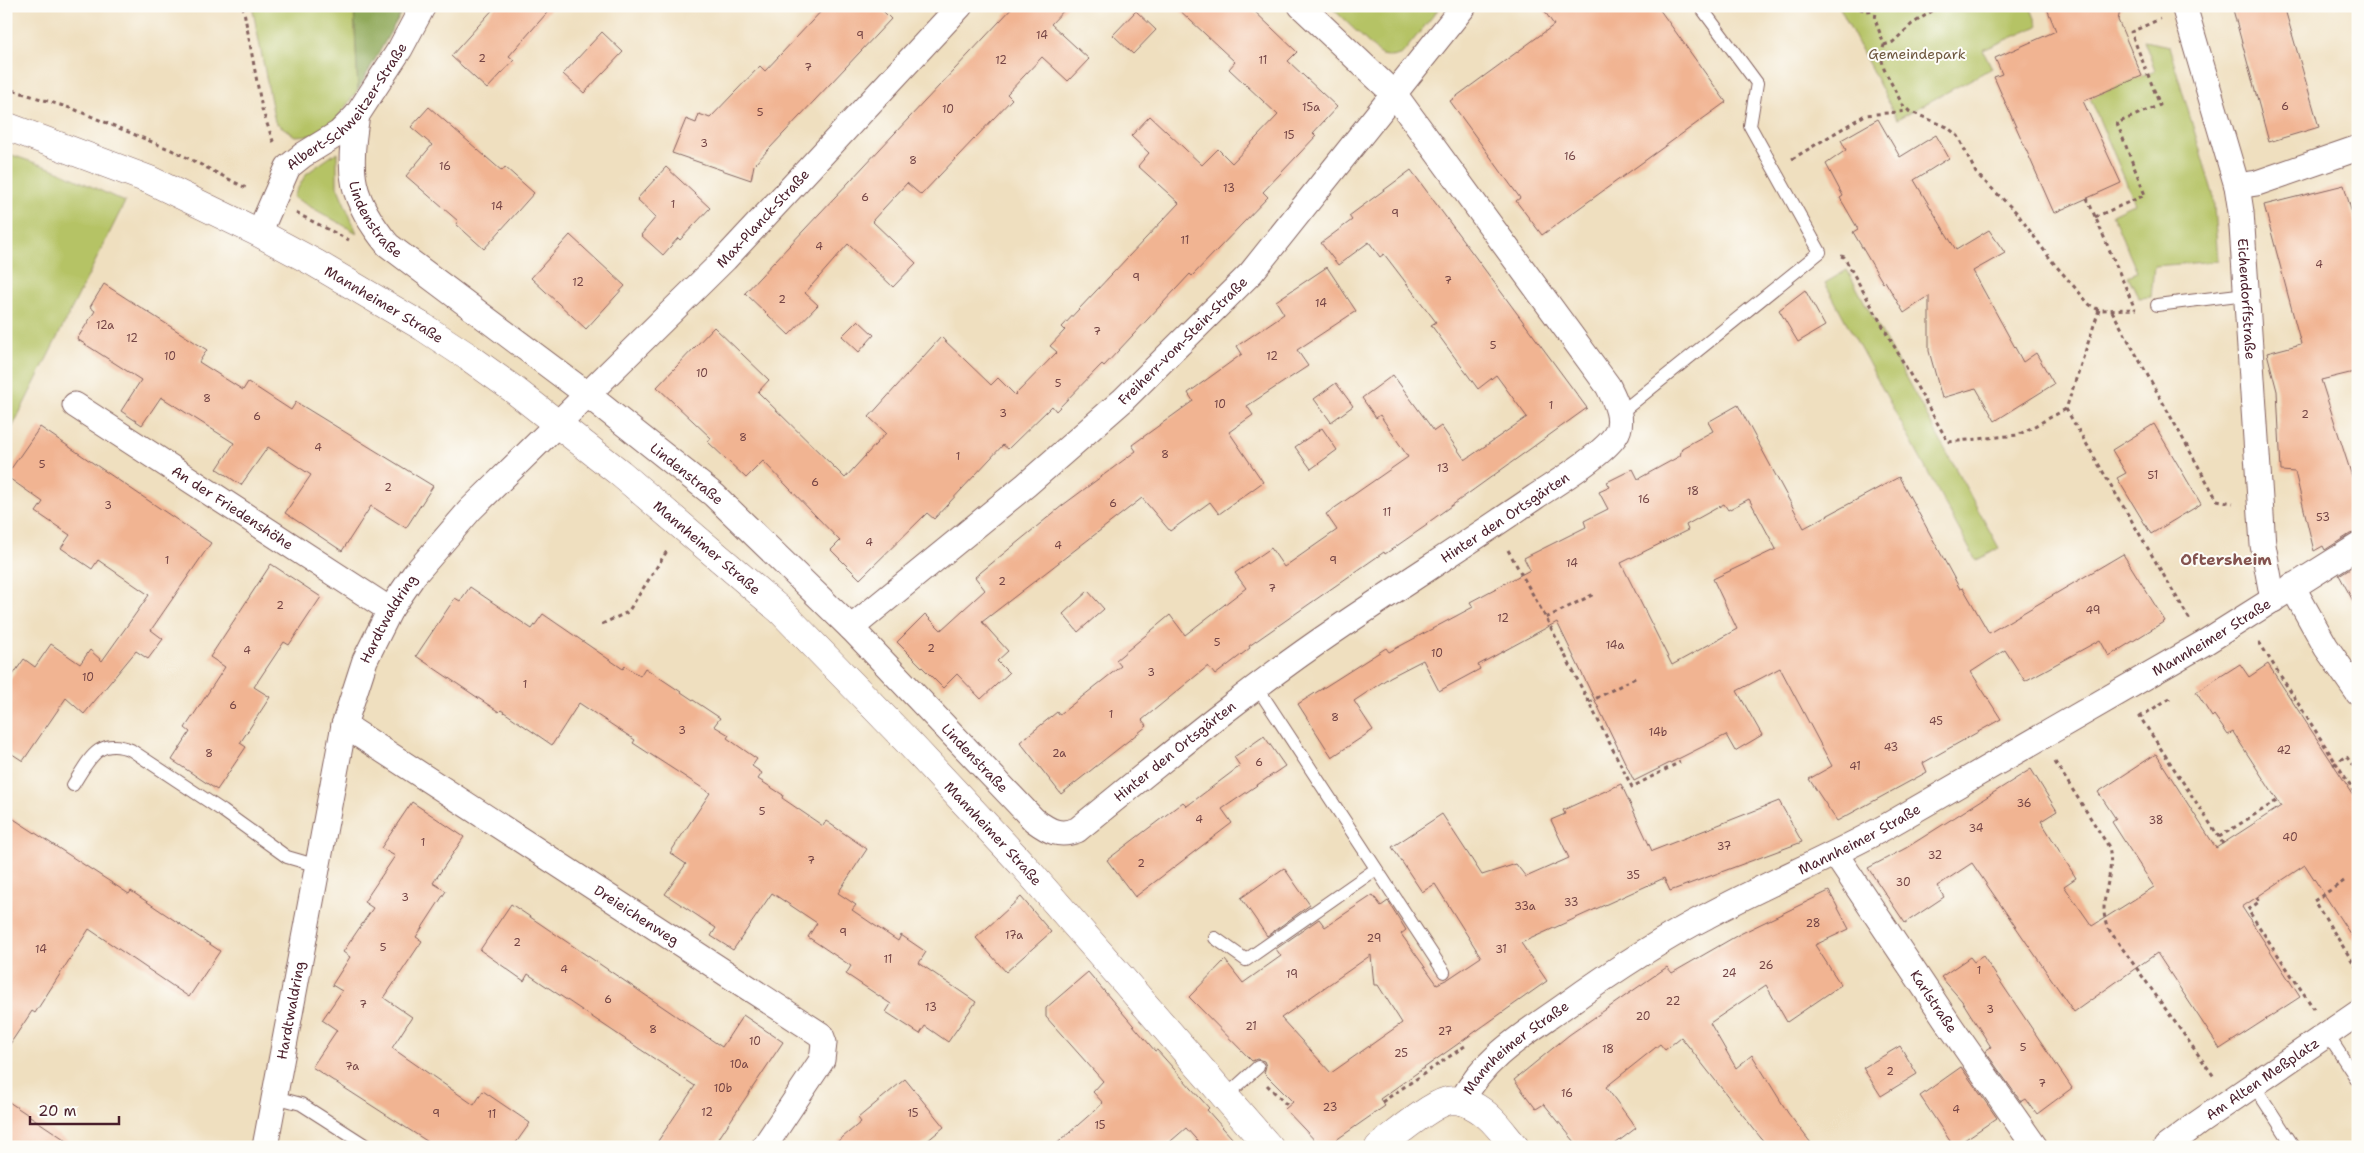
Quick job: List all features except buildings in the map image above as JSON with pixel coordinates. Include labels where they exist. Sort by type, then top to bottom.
[{"type":"street","name":"Albert-Schweitzer-Straße","points":[[259,233],[288,167],[303,155],[339,133],[357,115],[400,49],[423,6]]},
{"type":"street","name":"Max-Planck-Straße","points":[[558,424],[724,259],[960,6]]},
{"type":"street","points":[[1301,6],[1395,94],[1608,386],[1616,401],[1619,414]]},
{"type":"street","name":"Freiherr-vom-Stein-Straße","points":[[851,628],[1026,485],[1122,401],[1251,273],[1464,6]]},
{"type":"street","name":"Eichendorffstraße","points":[[2184,8],[2237,186],[2243,238],[2263,545],[2282,593],[2326,647],[2358,693]]},
{"type":"street","name":"Lindenstraße","points":[[357,115],[351,149],[351,170],[354,187],[365,212],[388,245],[588,395],[714,495],[851,628],[1034,820],[1056,834]]},
{"type":"street","name":"Mannheimer Straße","points":[[6,126],[150,180],[259,233],[423,328],[513,389],[558,424],[686,529],[780,610],[910,744],[1023,865],[1269,1147]]},
{"type":"street","points":[[2237,186],[2257,183],[2358,148]]},
{"type":"street","name":"An der Friedenshöhe","points":[[75,405],[390,610]]},
{"type":"street","name":"Hinter den Ortsgärten","points":[[1056,834],[1066,834],[1077,830],[1214,718],[1333,632],[1578,468],[1610,442],[1620,425],[1619,414]]},
{"type":"street","name":"Hardtwaldring","points":[[265,1147],[344,725],[365,660],[390,610],[414,575],[470,510],[558,424]]},
{"type":"street","name":"Mannheimer Straße","points":[[1379,1147],[1438,1106],[1448,1101],[1461,1102],[1470,1085],[1495,1056],[1616,969],[1662,940],[1708,915],[1836,855],[2204,643],[2358,546]]},
{"type":"street","name":"Dreieichenweg","points":[[344,725],[821,1035],[824,1043],[822,1060],[764,1147]]},
{"type":"street","name":"Karlstraße","points":[[1836,855],[1951,1027],[2035,1147]]},
{"type":"street","name":"Am Alten Meßplatz","points":[[2166,1147],[2231,1102],[2253,1084],[2358,1013]]},
{"type":"street","points":[[1461,1102],[1471,1104],[1492,1120],[1515,1147]]},
{"type":"lane","points":[[1619,414],[1820,252],[1750,126],[1757,82],[1703,10],[1703,6]]},
{"type":"lane","points":[[2156,305],[2246,294]]},
{"type":"lane","points":[[1257,687],[1444,972]]},
{"type":"lane","points":[[72,785],[91,757],[100,748],[110,744],[121,746],[132,750],[216,806],[287,857],[318,866]]},
{"type":"lane","points":[[1215,938],[1246,960],[1376,869]]},
{"type":"lane","points":[[2328,1033],[2358,1081]]},
{"type":"lane","points":[[1225,1097],[1258,1067]]},
{"type":"lane","points":[[2253,1084],[2294,1147]]},
{"type":"lane","points":[[274,1097],[301,1104],[368,1147]]},
{"type":"path","points":[[243,6],[262,109],[271,139],[288,167]]},
{"type":"path","points":[[1852,6],[1867,11],[1876,8],[1877,29],[1884,45],[1881,56],[1884,69],[1902,104],[1909,111]]},
{"type":"path","points":[[1884,45],[1893,42],[1912,24],[1940,6]]},
{"type":"path","points":[[2095,217],[2144,195],[2117,123],[2160,105],[2131,32],[2184,8]]},
{"type":"path","points":[[6,88],[76,110],[176,152],[349,240],[362,244],[388,245]]},
{"type":"path","points":[[1774,170],[1865,115],[1909,111],[1933,119],[1958,136],[1976,173],[1984,183],[2017,213],[2076,291],[2099,310],[2112,311],[2156,305]]},
{"type":"path","points":[[2087,198],[2134,309]]},
{"type":"path","points":[[1820,252],[1844,257],[1948,442],[2018,435],[2066,409],[2099,310]]},
{"type":"path","points":[[2112,311],[2217,500],[2239,504]]},
{"type":"path","points":[[2066,409],[2204,643]]},
{"type":"path","points":[[1494,525],[1546,618],[1632,787],[1680,762]]},
{"type":"path","points":[[602,624],[628,612],[666,552],[686,529]]},
{"type":"path","points":[[1546,618],[1594,594]]},
{"type":"path","points":[[2250,646],[2258,641],[2335,764],[2358,797]]},
{"type":"path","points":[[1589,702],[1637,677]]},
{"type":"path","points":[[2172,696],[2140,717],[2223,844]]},
{"type":"path","points":[[2040,738],[2109,847],[2112,860],[2111,873],[2103,902],[2103,915],[2108,927],[2231,1102]]},
{"type":"path","points":[[2335,764],[2346,756],[2358,773]]},
{"type":"path","points":[[2219,837],[2278,800]]},
{"type":"path","points":[[2344,882],[2314,901],[2358,970]]},
{"type":"path","points":[[2257,897],[2260,901],[2248,910],[2328,1033]]},
{"type":"path","points":[[1382,1102],[1469,1044]]},
{"type":"green space","points":[[252,6],[354,6],[358,90],[334,122],[313,135],[295,136],[275,122]]},
{"type":"green space","points":[[354,6],[405,6],[358,90]]},
{"type":"green space","points":[[1330,6],[1441,6],[1402,54],[1393,57],[1381,55]]},
{"type":"green space","name":"Gemeindepark","points":[[1839,6],[2030,6],[2038,26],[1983,50],[1992,68],[1897,119]]},
{"type":"green space","points":[[2144,41],[2169,46],[2213,194],[2218,261],[2154,266],[2151,297],[2139,298],[2128,276],[2137,272],[2112,214],[2135,203],[2090,98],[2155,70]]},
{"type":"green space","points":[[337,152],[337,186],[357,233],[293,197],[306,174]]},
{"type":"green space","points":[[6,153],[56,170],[125,202],[6,440]]},
{"type":"green space","points":[[1847,270],[1999,548],[1976,561],[1825,283]]},
{"type":"district","name":"Oftersheim","points":[[2226,559]]}]
